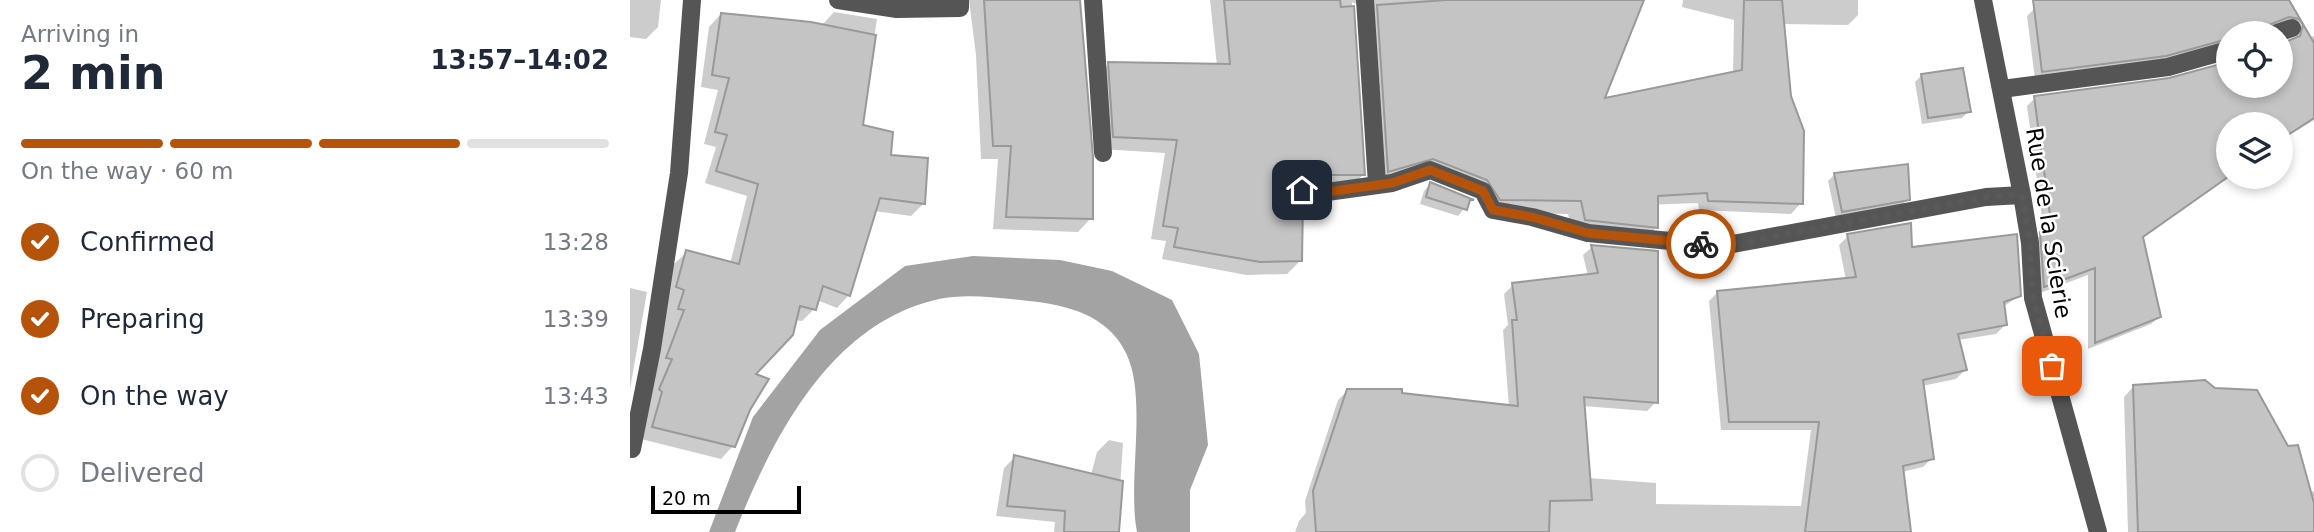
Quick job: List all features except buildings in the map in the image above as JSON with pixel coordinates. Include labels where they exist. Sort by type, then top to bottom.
[{"type":"street","points":[[632,449],[652,349],[679,173],[692,0]]},
{"type":"street","points":[[838,0],[897,9],[960,8],[960,0]]},
{"type":"street","points":[[1093,0],[1103,153]]},
{"type":"street","points":[[1365,0],[1377,184]]},
{"type":"street","name":"Rue de la Scierie","points":[[1983,0],[2022,195],[2030,243],[2033,298],[2098,532]]},
{"type":"street","points":[[2002,89],[2168,67],[2216,53]]},
{"type":"street","points":[[1302,190],[1327,192],[1377,184],[1430,170],[1483,191],[1493,210],[1532,217],[1588,233],[1721,246],[1986,197],[2022,195]]},
{"type":"shaded area","points":[[973,256],[1060,260],[1112,271],[1172,300],[1199,354],[1208,445],[1190,490],[1190,532],[1137,532],[1134,489],[1136,393],[1126,353],[1109,329],[1085,314],[1058,305],[972,296],[939,299],[900,312],[866,332],[837,358],[810,389],[788,423],[750,496],[735,532],[709,532],[753,417],[820,330],[905,266]]},
{"type":"way so far","points":[[1701,244],[1721,246],[1986,197],[2022,195],[2030,243],[2029,271],[2033,298],[2052,366]]},
{"type":"route","points":[[1302,190],[1327,192],[1392,183],[1430,170],[1464,181],[1483,191],[1493,210],[1532,217],[1588,233],[1701,244]]}]
